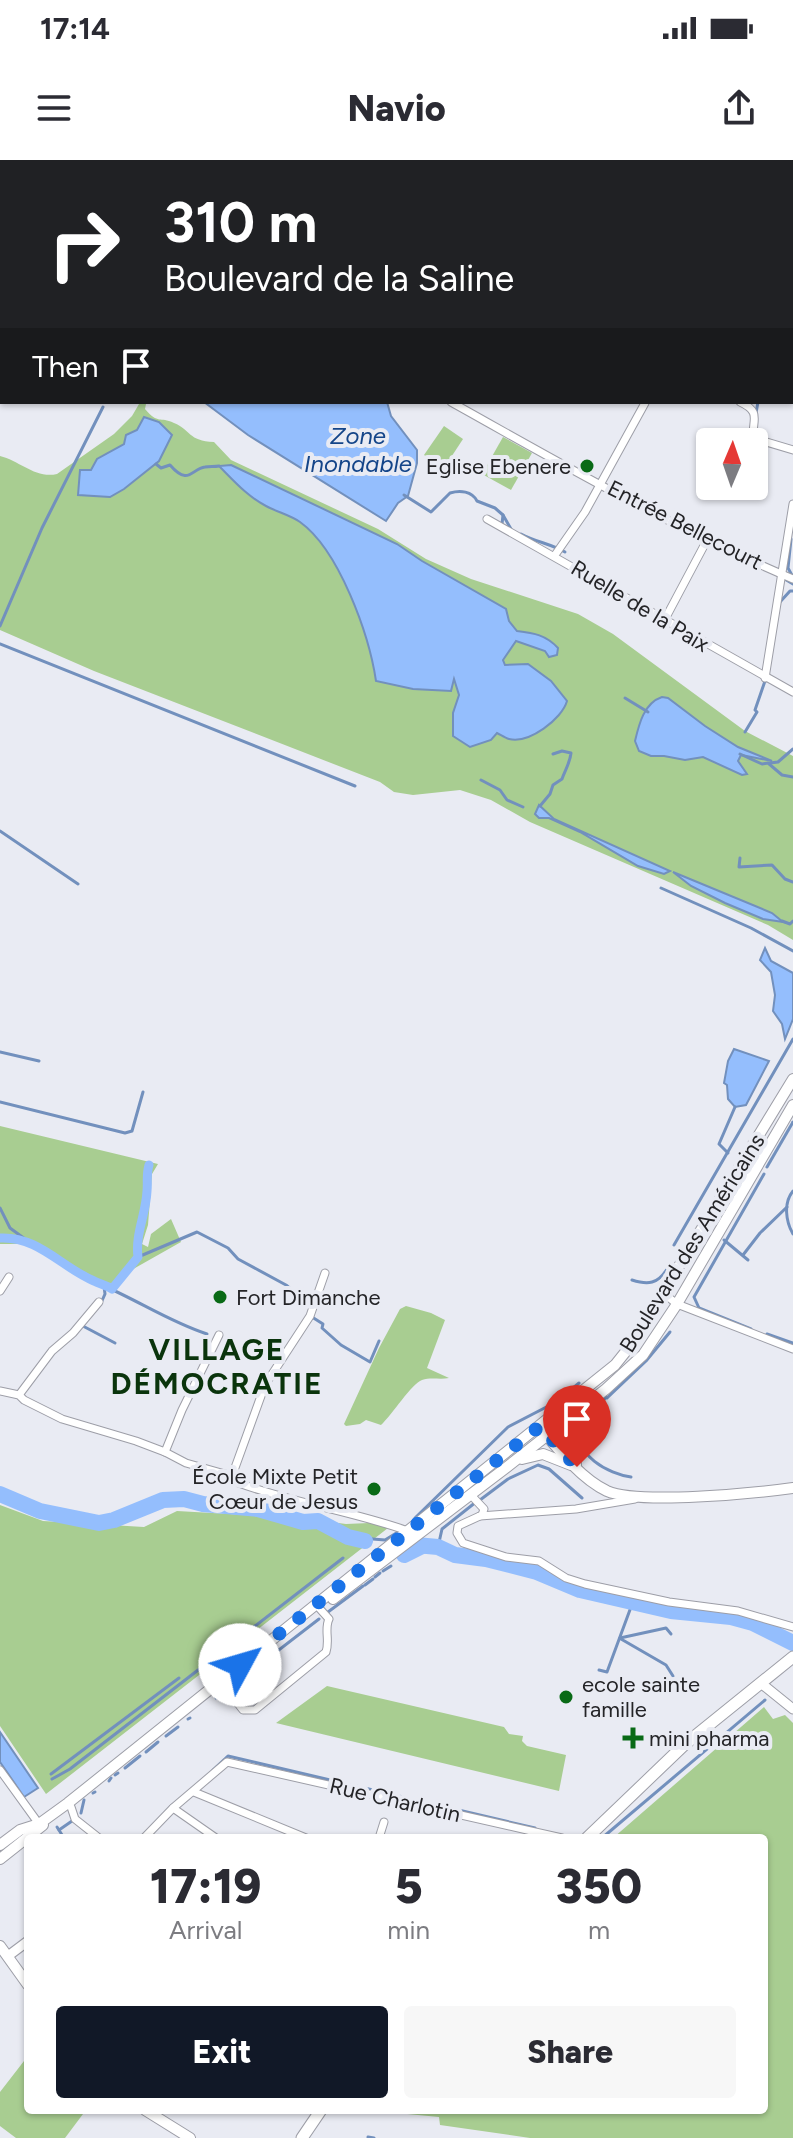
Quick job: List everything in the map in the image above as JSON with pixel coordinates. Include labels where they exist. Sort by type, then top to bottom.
[{"type":"main road","name":"Boulevard des Américains","points":[[544,1431],[615,1365],[631,1345],[793,1079]]},
{"type":"main road","name":"Boulevard des Américains","points":[[544,1431],[589,1402],[643,1355],[677,1304],[793,1105]]},
{"type":"main road","points":[[577,1467],[573,1430],[589,1402]]},
{"type":"main road","points":[[544,1431],[589,1480],[609,1492],[645,1497],[693,1496],[793,1488]]},
{"type":"main road","points":[[408,1534],[507,1467],[544,1431]]},
{"type":"main road","points":[[0,1845],[20,1830],[41,1830],[222,1683],[320,1609],[408,1534],[544,1431]]},
{"type":"main road","points":[[507,1467],[532,1455],[543,1454],[577,1467]]},
{"type":"main road","points":[[41,1830],[68,1803],[378,1560]]},
{"type":"main road","points":[[591,1834],[684,1745],[793,1657]]},
{"type":"main road","points":[[0,1859],[24,1842]]},
{"type":"main road","points":[[0,1946],[24,1979]]},
{"type":"main road","points":[[151,2114],[190,2138]]},
{"type":"main road","points":[[302,2138],[318,2114]]},
{"type":"street","name":"Entrée Bellecourt","points":[[455,404],[707,540],[793,579]]},
{"type":"street","points":[[555,555],[602,483],[644,404]]},
{"type":"street","points":[[744,404],[755,415],[753,438],[793,450]]},
{"type":"street","points":[[765,678],[793,504]]},
{"type":"street","name":"Ruelle de la Paix","points":[[487,519],[793,692]]},
{"type":"street","points":[[664,621],[707,540]]},
{"type":"street","points":[[232,1476],[265,1385],[310,1316],[325,1273]]},
{"type":"street","points":[[0,1291],[9,1277]]},
{"type":"street","points":[[663,1293],[677,1304],[793,1349]]},
{"type":"street","points":[[19,1395],[52,1351],[75,1331],[99,1302]]},
{"type":"street","points":[[165,1452],[219,1335]]},
{"type":"street","points":[[0,1391],[19,1395],[62,1419],[232,1476],[236,1482],[265,1493],[369,1517],[408,1534]]},
{"type":"street","points":[[470,1494],[484,1509],[482,1515],[458,1526],[457,1533],[463,1543],[506,1557],[539,1561],[566,1578],[585,1584],[669,1602],[738,1611],[793,1627]]},
{"type":"street","points":[[474,1517],[576,1509],[645,1497]]},
{"type":"street","points":[[222,1683],[243,1710],[255,1710],[326,1652],[329,1637],[326,1625],[329,1619],[320,1609]]},
{"type":"street","points":[[762,1684],[793,1709]]},
{"type":"street","name":"Rue Charlotin","points":[[194,1792],[227,1762],[544,1834]]},
{"type":"street","points":[[0,1770],[41,1830]]},
{"type":"street","points":[[148,1834],[194,1792],[296,1834]]},
{"type":"street","points":[[71,1807],[75,1819],[94,1834]]},
{"type":"street","points":[[173,1808],[210,1834]]},
{"type":"street","points":[[380,1834],[384,1822]]},
{"type":"street","points":[[8,1956],[24,1944]]},
{"type":"green space","points":[[139,404],[146,404],[145,409],[156,419],[174,423],[199,440],[214,442],[231,460],[378,529],[426,559],[471,579],[578,614],[613,634],[745,731],[793,756],[793,940],[768,925],[530,822],[491,800],[460,790],[413,795],[394,792],[380,782],[94,671],[0,630],[0,456],[35,472],[57,474],[114,434]]},
{"type":"green space","points":[[444,426],[463,439],[444,468],[424,455]]},
{"type":"green space","points":[[503,437],[532,453],[511,490],[482,474]]},
{"type":"green space","points":[[0,1126],[158,1164],[152,1174],[148,1225],[142,1244],[148,1247],[151,1234],[171,1219],[181,1242],[107,1288],[27,1244],[0,1244]]},
{"type":"green space","points":[[406,1306],[445,1320],[427,1368],[449,1378],[418,1382],[381,1425],[366,1420],[346,1426],[344,1424],[379,1348],[400,1309]]},
{"type":"green space","points":[[0,1505],[43,1521],[144,1527],[177,1511],[301,1518],[346,1524],[369,1523],[388,1528],[46,1794],[0,1726]]},
{"type":"green space","points":[[327,1686],[504,1727],[509,1734],[523,1736],[522,1741],[527,1746],[566,1755],[559,1791],[276,1723]]},
{"type":"green space","points":[[764,1707],[773,1719],[785,1715],[793,1723],[793,2138],[530,2138],[440,2125],[439,2117],[407,2114],[768,2114],[768,1834],[618,1834]]},
{"type":"green space","points":[[24,2061],[24,2114],[83,2114],[65,2138],[16,2138],[0,2126],[0,2092]]},
{"type":"water","name":"Zone Inondable","points":[[207,404],[388,404],[391,416],[417,450],[417,463],[408,496],[398,503],[386,521],[248,435]]},
{"type":"water","points":[[144,417],[159,422],[172,435],[159,461],[110,497],[78,495],[80,470],[91,470],[97,459],[124,444],[126,435],[137,430]]},
{"type":"water","points":[[231,465],[397,544],[506,609],[509,621],[517,631],[549,640],[558,648],[557,655],[549,657],[545,651],[516,641],[503,660],[505,665],[528,664],[551,681],[567,701],[559,715],[544,729],[526,738],[509,739],[497,733],[491,740],[470,747],[453,736],[453,713],[459,695],[454,679],[451,691],[413,689],[376,681],[359,617],[327,552],[300,522],[253,498],[219,466]]},
{"type":"water","points":[[662,697],[668,698],[738,747],[772,761],[741,755],[738,761],[747,774],[742,775],[703,757],[685,760],[651,756],[639,751],[635,741],[641,721],[651,704]]},
{"type":"water","points":[[539,805],[554,819],[670,871],[664,874],[638,866],[580,832],[549,818],[539,818],[535,814]]},
{"type":"water","points":[[673,872],[772,913],[783,922],[763,919],[725,903],[691,886]]},
{"type":"water","points":[[765,948],[771,961],[793,973],[793,1019],[785,1039],[782,1024],[773,1011],[775,995],[771,972],[760,960]]},
{"type":"water","points":[[734,1049],[769,1061],[746,1105],[735,1107],[728,1099],[727,1085],[724,1083]]},
{"type":"water","points":[[0,1732],[38,1788],[24,1797],[0,1762]]},
{"type":"waterway","points":[[756,413],[758,404]]},
{"type":"waterway","points":[[0,626],[42,528],[103,407]]},
{"type":"waterway","points":[[156,464],[161,468],[170,465],[186,476],[201,468],[219,466]]},
{"type":"waterway","points":[[404,495],[431,512],[450,493],[465,492],[495,508],[503,515],[502,524]]},
{"type":"waterway","points":[[503,515],[511,529]]},
{"type":"waterway","points":[[521,534],[565,552]]},
{"type":"waterway","points":[[791,539],[788,568],[793,577]]},
{"type":"waterway","points":[[783,578],[793,584]]},
{"type":"waterway","points":[[780,602],[793,591]]},
{"type":"waterway","points":[[0,644],[355,786]]},
{"type":"waterway","points":[[745,732],[757,712],[755,710],[765,681]]},
{"type":"waterway","points":[[625,698],[648,712]]},
{"type":"waterway","points":[[770,763],[778,762],[793,749]]},
{"type":"waterway","points":[[540,806],[553,785],[562,779],[571,753],[562,751],[553,754]]},
{"type":"waterway","points":[[740,754],[762,764],[768,763],[782,775],[793,777]]},
{"type":"waterway","points":[[481,780],[500,790],[507,800],[523,807]]},
{"type":"waterway","points":[[0,831],[78,884]]},
{"type":"waterway","points":[[740,858],[739,867],[772,865],[785,879],[793,882]]},
{"type":"waterway","points":[[661,888],[751,928],[793,951]]},
{"type":"waterway","points":[[782,921],[790,924],[793,921]]},
{"type":"waterway","points":[[674,1245],[793,1039]]},
{"type":"waterway","points":[[0,1052],[39,1061]]},
{"type":"waterway","points":[[0,1102],[125,1133],[132,1131],[143,1092]]},
{"type":"waterway","points":[[728,1153],[719,1144],[735,1107]]},
{"type":"waterway","points":[[767,1167],[793,1122]]},
{"type":"waterway","points":[[0,1238],[38,1247],[82,1275],[112,1289],[138,1257],[149,1165]]},
{"type":"waterway","points":[[751,1329],[699,1308],[694,1297],[764,1174]]},
{"type":"waterway","points":[[793,1191],[787,1212],[793,1234]]},
{"type":"waterway","points":[[743,1255],[787,1207]]},
{"type":"waterway","points":[[0,1208],[10,1228],[25,1239]]},
{"type":"waterway","points":[[138,1257],[197,1232],[286,1285],[311,1306]]},
{"type":"waterway","points":[[724,1240],[748,1260]]},
{"type":"waterway","points":[[632,1280],[652,1282],[667,1269]]},
{"type":"waterway","points":[[101,1303],[104,1286],[207,1334]]},
{"type":"waterway","points":[[312,1317],[323,1324],[322,1328],[341,1345],[370,1362],[379,1341]]},
{"type":"waterway","points":[[81,1325],[115,1343]]},
{"type":"waterway","points":[[607,1398],[646,1361],[670,1332]]},
{"type":"waterway","points":[[767,1334],[793,1343]]},
{"type":"waterway","points":[[415,1518],[508,1427],[558,1401],[579,1383]]},
{"type":"waterway","points":[[606,1397],[582,1427],[582,1446],[603,1467],[631,1477]]},
{"type":"waterway","points":[[480,1500],[508,1479],[538,1465],[549,1469],[582,1498]]},
{"type":"waterway","points":[[0,1494],[40,1511],[99,1523],[163,1500],[184,1499],[203,1504],[258,1509],[303,1522],[318,1521],[348,1537],[365,1541]]},
{"type":"waterway","points":[[438,1547],[442,1529],[476,1502]]},
{"type":"waterway","points":[[348,1537],[385,1540],[398,1532]]},
{"type":"waterway","points":[[416,1545],[438,1547],[455,1555],[537,1572],[580,1590],[671,1611],[731,1617],[753,1623],[793,1643]]},
{"type":"waterway","points":[[404,1555],[422,1546]]},
{"type":"waterway","points":[[52,1779],[70,1769],[343,1558]]},
{"type":"waterway","points":[[383,1571],[391,1566]]},
{"type":"waterway","points":[[375,1577],[380,1573]]},
{"type":"waterway","points":[[365,1585],[373,1579]]},
{"type":"waterway","points":[[328,1612],[363,1586]]},
{"type":"waterway","points":[[599,1670],[607,1672],[631,1607],[630,1601]]},
{"type":"waterway","points":[[232,1686],[319,1619]]},
{"type":"waterway","points":[[620,1638],[666,1628],[671,1634]]},
{"type":"waterway","points":[[621,1639],[666,1665],[673,1676]]},
{"type":"waterway","points":[[51,1774],[179,1678]]},
{"type":"waterway","points":[[216,1698],[224,1692]]},
{"type":"waterway","points":[[607,1834],[765,1700]]},
{"type":"waterway","points":[[166,1736],[178,1727]]},
{"type":"waterway","points":[[146,1752],[158,1742]]},
{"type":"waterway","points":[[125,1768],[140,1756]]},
{"type":"waterway","points":[[213,1770],[228,1756],[535,1828]]},
{"type":"waterway","points":[[81,1813],[84,1800]]},
{"type":"waterway","points":[[59,1830],[72,1821]]},
{"type":"waterway","points":[[57,1827],[61,1834]]},
{"type":"waterway","points":[[368,2137],[374,2138]]},
{"type":"place","name":"Eglise Ebenere","points":[[587,466]]},
{"type":"place","name":"Fort Dimanche","points":[[220,1297]]},
{"type":"place","name":"École Mixte Petit Cœur de Jesus","points":[[374,1489]]},
{"type":"place","name":"ecole sainte famille","points":[[566,1697]]},
{"type":"place","name":"mini pharma","points":[[633,1738]]},
{"type":"district","name":"VILLAGE DÉMOCRATIE","points":[[217,1366]]},
{"type":"route","points":[[240,1665],[540,1426],[577,1467]]}]
